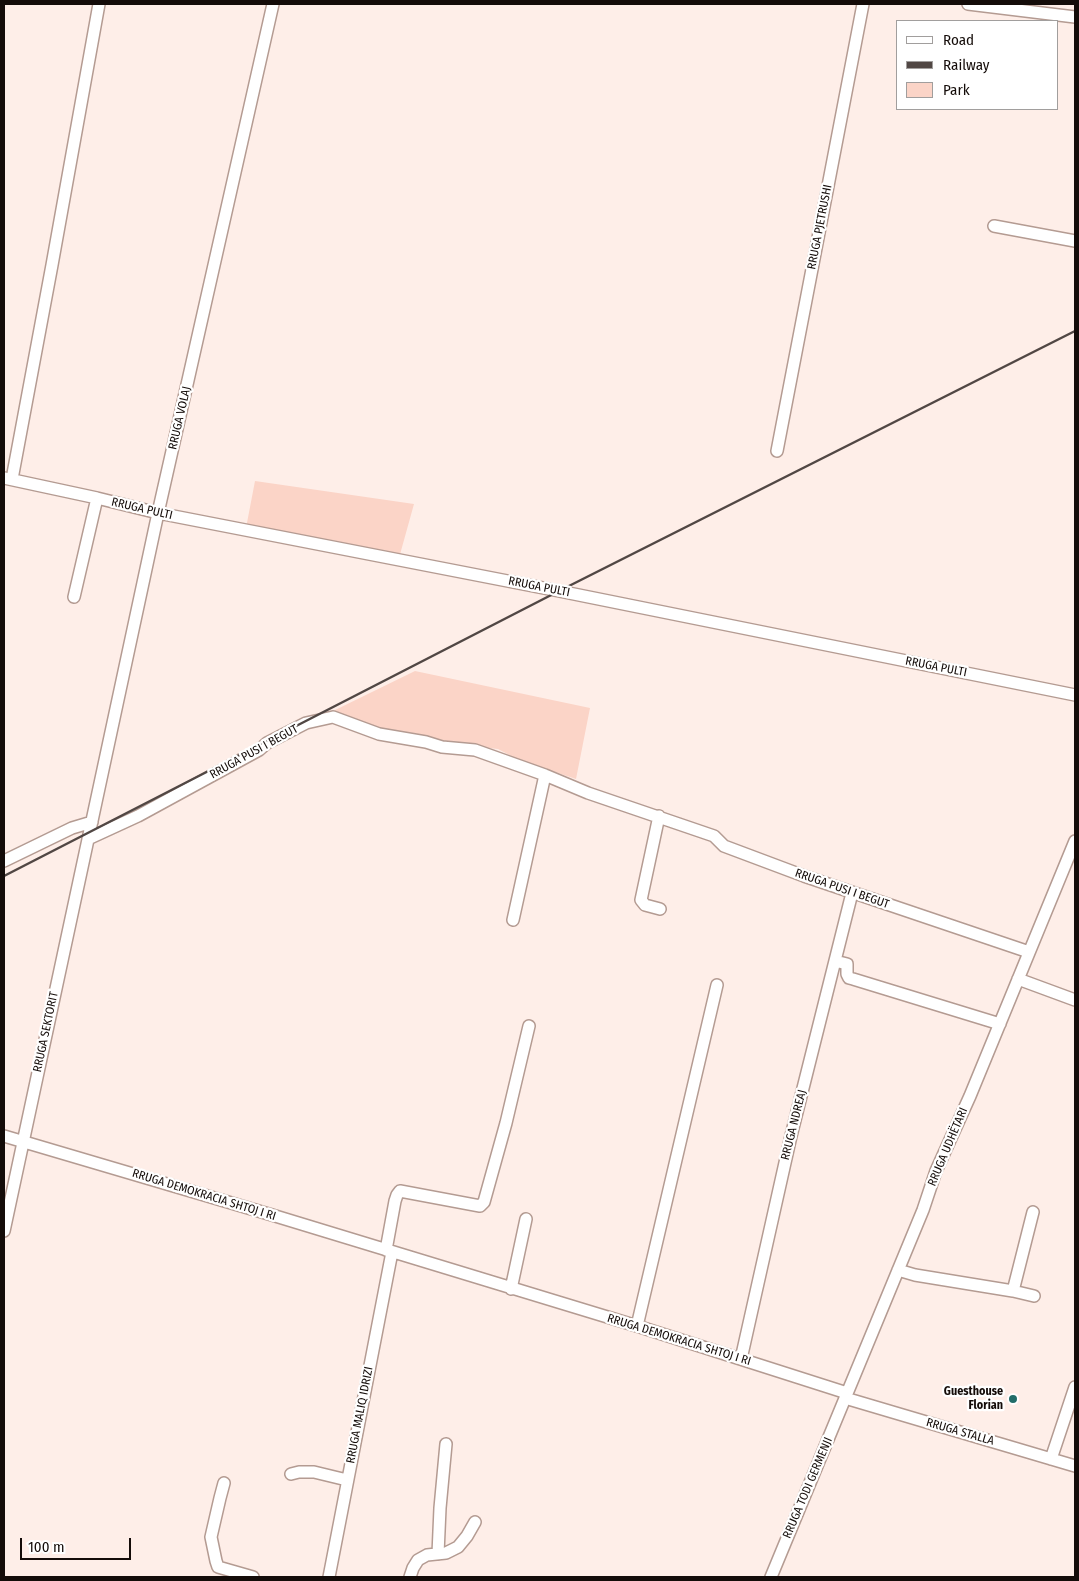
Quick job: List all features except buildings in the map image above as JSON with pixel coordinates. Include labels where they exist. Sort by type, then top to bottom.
[{"type":"street","points":[[8,478],[51,274],[99,4]]},
{"type":"street","name":"RRUGA VOLAJ","points":[[90,831],[158,514],[273,4]]},
{"type":"street","name":"RRUGA PJETRUSHI","points":[[777,451],[863,4]]},
{"type":"street","points":[[968,4],[1050,9],[1075,16]]},
{"type":"street","points":[[994,226],[1075,241]]},
{"type":"street","name":"RRUGA PULTI","points":[[8,478],[158,514],[559,591],[1075,695]]},
{"type":"street","points":[[74,597],[97,498]]},
{"type":"street","name":"RRUGA PUSI I BEGUT","points":[[4,860],[72,828],[90,831],[138,816],[306,723],[333,718],[379,734],[426,742],[442,747],[472,749],[545,775],[588,793],[714,836],[724,846],[852,893],[1029,952]]},
{"type":"street","points":[[513,920],[545,775]]},
{"type":"street","points":[[659,816],[641,900],[645,905],[660,909]]},
{"type":"street","name":"RRUGA SEKTORIT","points":[[4,1231],[90,831]]},
{"type":"street","name":"RRUGA UDHËTARI","points":[[846,1396],[923,1210],[936,1170],[970,1096],[1075,841]]},
{"type":"street","name":"RRUGA NDREAJ","points":[[741,1359],[791,1136],[852,893]]},
{"type":"street","points":[[835,961],[847,964],[849,978],[1000,1024]]},
{"type":"street","points":[[1018,979],[1075,1000]]},
{"type":"street","points":[[637,1326],[717,985]]},
{"type":"street","points":[[389,1251],[395,1201],[400,1191],[480,1206],[484,1202],[506,1123],[529,1026]]},
{"type":"street","name":"RRUGA DEMOKRACIA SHTOJ I RI","points":[[4,1136],[637,1326],[741,1359],[846,1396]]},
{"type":"street","points":[[1013,1291],[1033,1212]]},
{"type":"street","points":[[510,1289],[526,1219]]},
{"type":"street","name":"RRUGA MALIQ IDRIZI","points":[[328,1577],[389,1251]]},
{"type":"street","points":[[898,1270],[915,1275],[1034,1296]]},
{"type":"street","points":[[1051,1459],[1075,1387]]},
{"type":"street","name":"RRUGA STALLA","points":[[846,1396],[1075,1466]]},
{"type":"street","name":"RRUGA TODI GERMENJI","points":[[771,1577],[846,1396]]},
{"type":"street","points":[[438,1554],[446,1444]]},
{"type":"street","points":[[291,1474],[314,1472],[347,1480]]},
{"type":"street","points":[[224,1482],[211,1537],[218,1567],[253,1577]]},
{"type":"street","points":[[410,1577],[418,1560],[427,1555],[446,1553],[458,1547],[476,1522]]},
{"type":"green space","points":[[255,481],[414,504],[399,558],[246,528]]},
{"type":"green space","points":[[415,671],[590,708],[576,779],[519,760],[498,749],[469,748],[389,732],[368,723],[329,713]]},
{"type":"railway","points":[[4,876],[559,591],[1075,331]]},
{"type":"place","name":"Guesthouse Florian","points":[[1013,1399]]}]
